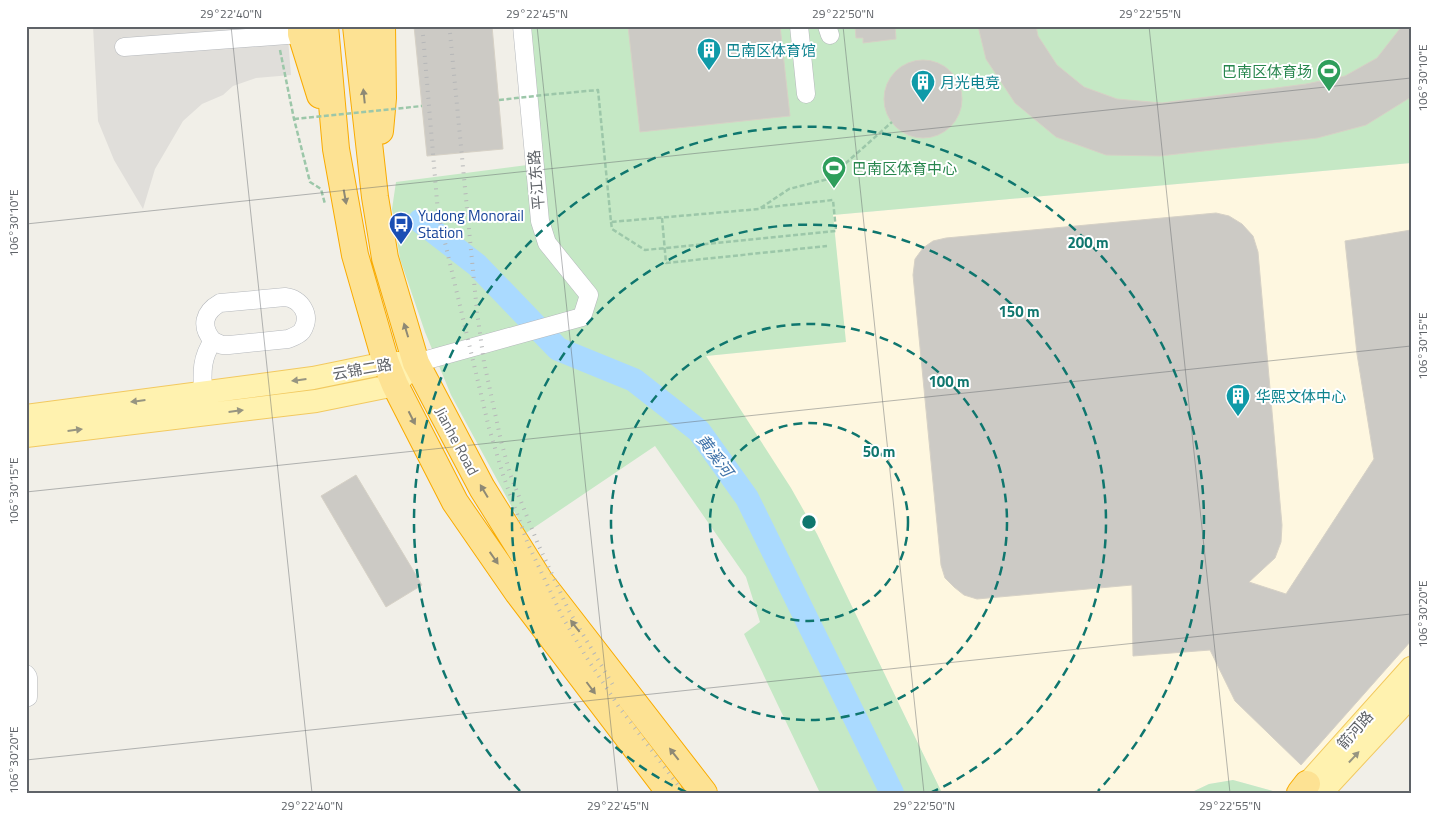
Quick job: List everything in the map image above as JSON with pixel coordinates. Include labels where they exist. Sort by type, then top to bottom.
[{"type":"highway","name":"Jianhe Road","points":[[356,26],[375,196],[385,258],[416,363],[482,488],[540,582],[704,793]]},
{"type":"highway","points":[[375,196],[383,98],[382,26]]},
{"type":"highway","name":"Jianhe Road","points":[[309,29],[336,148],[355,255],[390,374],[455,502],[518,593],[670,793]]},
{"type":"main road","name":"云锦二路","points":[[26,436],[316,401],[416,363]]},
{"type":"main road","name":"云锦二路","points":[[26,416],[312,378],[390,374]]},
{"type":"main road","name":"箭河路","points":[[1308,791],[1411,668]]},
{"type":"main road","name":"箭河路","points":[[1308,791],[1411,696]]},
{"type":"street","name":"平江东路","points":[[416,363],[582,317],[588,295],[547,243],[540,221],[522,26]]},
{"type":"street","points":[[799,26],[806,94]]},
{"type":"street","points":[[124,47],[309,29]]},
{"type":"street","points":[[285,297],[299,302],[305,313],[302,331],[288,339],[229,346],[212,341],[205,326],[206,314],[220,303],[285,297]]},
{"type":"street","points":[[203,393],[202,368],[206,351],[212,341]]},
{"type":"street","points":[[26,674],[28,677],[28,696],[26,698]]},
{"type":"path","points":[[282,59],[294,119],[310,182],[321,188],[325,206]]},
{"type":"path","points":[[499,100],[598,90],[611,222],[612,229],[645,250],[836,231],[833,200],[760,209],[611,222]]},
{"type":"path","points":[[294,119],[422,106]]},
{"type":"path","points":[[760,209],[789,189],[828,180],[892,122]]},
{"type":"path","points":[[662,218],[666,263],[828,246]]},
{"type":"shaded area","points":[[93,26],[287,26],[291,75],[256,78],[233,86],[223,95],[202,104],[183,121],[155,169],[143,209],[114,160],[98,121]]},
{"type":"shaded area","name":"华熙文体中心","points":[[1411,163],[1411,652],[1284,793],[1233,780],[1209,784],[1190,793],[942,793],[817,534],[706,356],[845,342],[833,215]]},
{"type":"green space","name":"巴南区体育中心","points":[[531,26],[1411,26],[1411,163],[833,215],[846,342],[706,356],[791,488],[817,534],[942,793],[820,793],[744,634],[760,622],[746,577],[655,446],[526,533],[451,395],[425,332],[400,259],[392,209],[396,182],[543,163]]},
{"type":"green space","points":[[1233,780],[1280,793],[1190,793],[1209,784]]},
{"type":"building","points":[[414,26],[492,26],[503,149],[427,156]]},
{"type":"building","name":"巴南区体育馆","points":[[628,26],[780,26],[790,116],[640,132]]},
{"type":"building","points":[[855,26],[895,26],[896,39],[863,43],[863,38],[856,38]]},
{"type":"building","name":"巴南区体育场","points":[[978,26],[1036,26],[1038,36],[1057,65],[1084,87],[1117,99],[1162,103],[1306,84],[1345,76],[1377,58],[1402,26],[1411,26],[1411,97],[1366,125],[1317,138],[1160,156],[1106,155],[1056,137],[1015,103],[986,59]]},
{"type":"building","name":"月光电竞","points":[[923,60],[938,63],[950,72],[959,84],[962,99],[959,114],[950,126],[938,135],[923,138],[908,135],[896,126],[887,114],[884,99],[887,84],[896,72],[908,63]]},
{"type":"building","points":[[1216,213],[1229,216],[1242,224],[1253,236],[1258,252],[1282,525],[1281,542],[1275,558],[1249,582],[1286,594],[1374,459],[1357,354],[1345,241],[1411,230],[1411,641],[1301,765],[1235,701],[1210,650],[1133,656],[1132,585],[977,599],[964,595],[954,587],[945,578],[941,565],[913,275],[915,259],[923,248],[933,241],[946,238]]},
{"type":"building","points":[[356,475],[422,585],[386,607],[321,496]]},
{"type":"waterway","name":"黄溪河","points":[[420,221],[477,265],[558,349],[634,380],[699,431],[747,498],[892,793]]},
{"type":"railway","points":[[458,26],[459,32]]},
{"type":"railway","points":[[450,33],[477,312],[484,362],[501,441],[510,474],[538,544],[569,611],[613,685]]},
{"type":"railway","points":[[423,35],[438,213],[489,428],[503,475],[528,544],[563,618],[619,707],[684,793]]},
{"type":"place","name":"巴南区体育馆","points":[[709,71]]},
{"type":"place","name":"巴南区体育场","points":[[1329,92]]},
{"type":"place","name":"月光电竞","points":[[923,103]]},
{"type":"place","name":"巴南区体育中心","points":[[834,189]]},
{"type":"place","name":"Yudong Monorail Station","points":[[401,245]]},
{"type":"place","name":"华熙文体中心","points":[[1238,417]]}]
